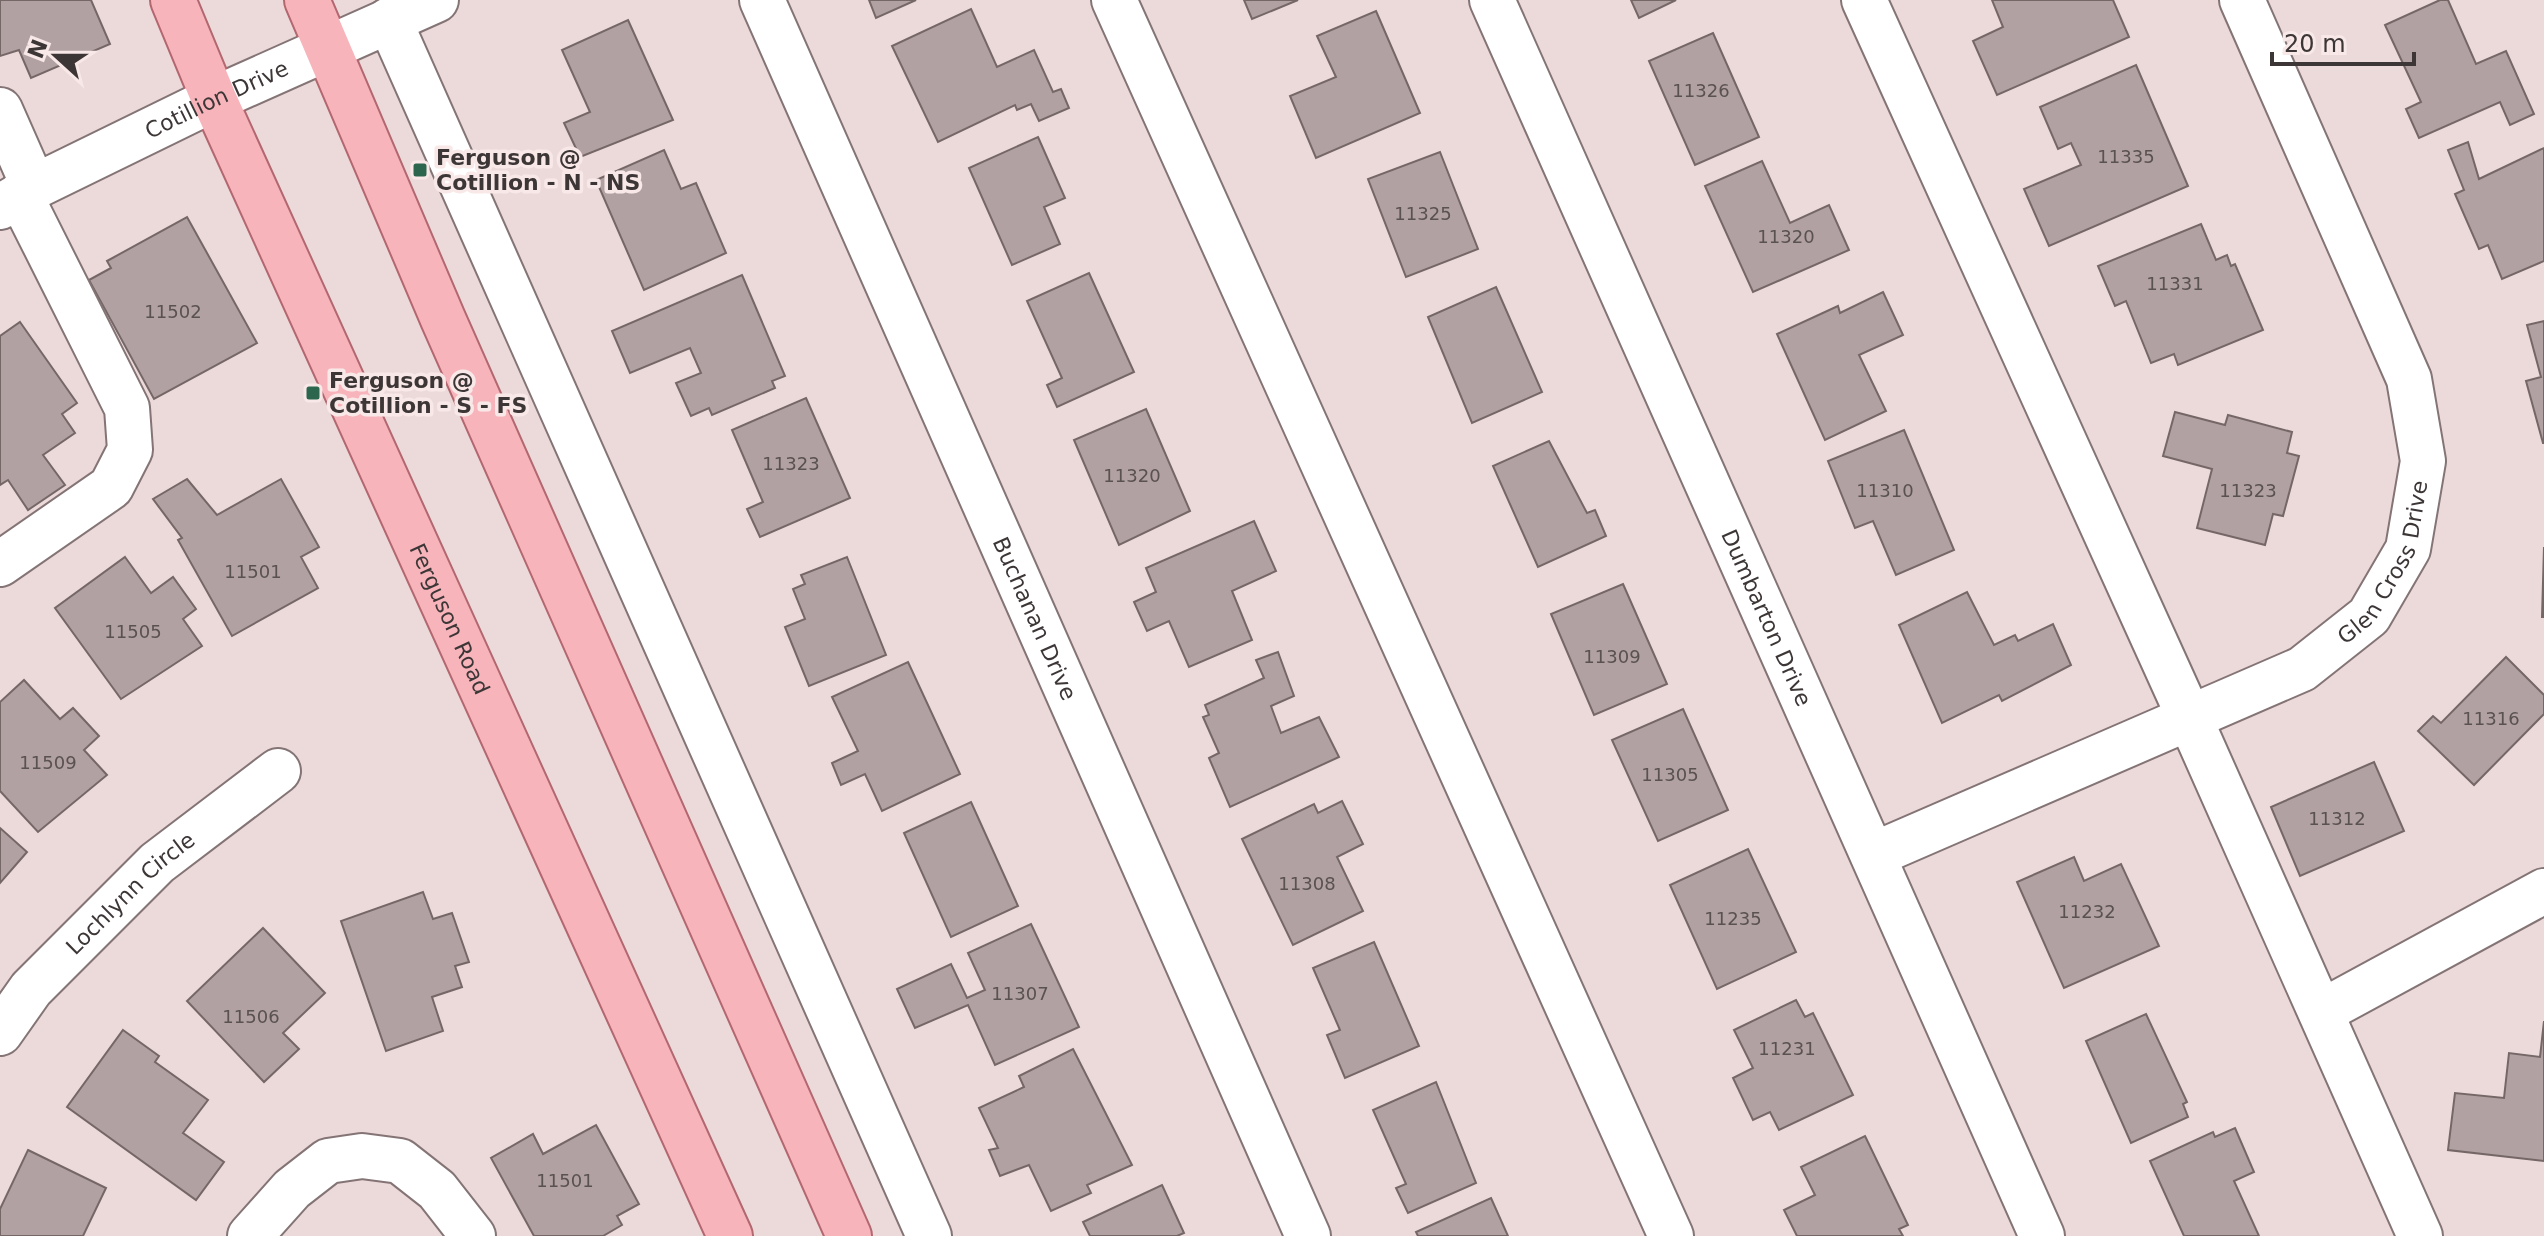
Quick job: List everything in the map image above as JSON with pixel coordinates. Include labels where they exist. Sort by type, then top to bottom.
[{"type":"main road","name":"Ferguson Road","points":[[173,0],[214,99],[730,1236]]},
{"type":"main road","points":[[307,0],[839,1233]]},
{"type":"street","name":"Cotillion Drive","points":[[18,196],[214,99],[436,0]]},
{"type":"street","name":"Buchanan Drive","points":[[762,0],[1308,1236]]},
{"type":"street","points":[[1114,0],[1671,1236]]},
{"type":"street","name":"Dumbarton Drive","points":[[1492,0],[2042,1236]]},
{"type":"street","points":[[1864,0],[2420,1236]]},
{"type":"street","name":"Glen Cross Drive","points":[[1873,855],[2302,669],[2369,616],[2408,549],[2423,461],[2409,379],[2242,0]]},
{"type":"street","points":[[389,20],[929,1236]]},
{"type":"street","points":[[0,110],[18,196],[127,408],[130,450],[111,487],[0,564]]},
{"type":"street","name":"Lochlynn Circle","points":[[0,1033],[31,989],[157,863],[278,771]]},
{"type":"street","points":[[2321,1012],[2544,891]]},
{"type":"street","points":[[250,1236],[292,1189],[328,1161],[362,1156],[400,1161],[437,1190],[473,1236]]},
{"type":"building","points":[[0,0],[91,0],[110,44],[31,78],[19,50],[0,56]]},
{"type":"building","points":[[869,0],[916,0],[876,18]]},
{"type":"building","points":[[1244,0],[1298,0],[1252,19]]},
{"type":"building","points":[[1631,0],[1676,0],[1639,18]]},
{"type":"building","points":[[1992,0],[2113,0],[2129,37],[1997,95],[1973,41],[2003,27]]},
{"type":"building","points":[[2440,0],[2448,0],[2476,64],[2506,51],[2534,114],[2510,125],[2500,102],[2419,138],[2406,109],[2421,102],[2385,25]]},
{"type":"building","points":[[971,9],[997,67],[1034,50],[1053,92],[1061,89],[1069,108],[1039,121],[1031,104],[1017,110],[1015,105],[938,142],[892,46]]},
{"type":"building","points":[[1376,11],[1420,113],[1316,158],[1290,96],[1336,77],[1317,36]]},
{"type":"building","points":[[628,20],[673,120],[580,157],[564,123],[590,112],[562,50]]},
{"type":"building","points":[[1713,33],[1759,137],[1695,165],[1649,61]]},
{"type":"building","points":[[2136,65],[2188,186],[2049,246],[2024,189],[2081,165],[2071,143],[2058,149],[2040,107]]},
{"type":"building","points":[[1038,137],[1065,198],[1044,207],[1060,244],[1012,265],[969,168]]},
{"type":"building","points":[[2468,142],[2479,179],[2544,148],[2544,261],[2502,279],[2488,245],[2479,249],[2455,194],[2464,190],[2448,150]]},
{"type":"building","points":[[664,150],[681,189],[696,183],[726,253],[644,290],[596,180]]},
{"type":"building","points":[[1440,152],[1478,249],[1406,277],[1368,179]]},
{"type":"building","points":[[1762,161],[1790,223],[1829,205],[1849,250],[1753,292],[1705,186]]},
{"type":"building","points":[[187,217],[257,343],[154,399],[89,280],[111,268],[107,261]]},
{"type":"building","points":[[2201,224],[2216,260],[2227,255],[2231,266],[2235,264],[2263,330],[2178,365],[2174,354],[2151,363],[2126,301],[2115,306],[2098,266]]},
{"type":"building","points":[[1089,273],[1134,372],[1057,407],[1047,385],[1062,378],[1027,301]]},
{"type":"building","points":[[742,275],[785,376],[772,381],[775,388],[712,415],[709,408],[691,416],[676,383],[701,373],[690,348],[630,373],[612,331]]},
{"type":"building","points":[[1496,287],[1542,392],[1472,423],[1428,317]]},
{"type":"building","points":[[1883,292],[1903,335],[1859,355],[1886,411],[1825,440],[1777,334],[1838,306],[1840,313]]},
{"type":"building","points":[[2544,321],[2543,443],[2526,381],[2541,377],[2527,325]]},
{"type":"building","points":[[20,322],[77,403],[62,414],[75,433],[43,455],[65,485],[28,510],[8,480],[0,485],[0,336]]},
{"type":"building","points":[[806,398],[850,498],[760,537],[747,509],[763,502],[732,430]]},
{"type":"building","points":[[1146,409],[1190,511],[1119,545],[1074,440]]},
{"type":"building","points":[[2175,412],[2225,425],[2228,415],[2292,432],[2287,453],[2299,456],[2283,516],[2273,514],[2265,545],[2197,528],[2212,469],[2163,456]]},
{"type":"building","points":[[1904,430],[1954,550],[1896,575],[1873,521],[1855,528],[1828,461]]},
{"type":"building","points":[[1549,441],[1587,513],[1595,510],[1606,536],[1538,567],[1493,466]]},
{"type":"building","points":[[187,479],[217,515],[281,479],[319,547],[301,557],[318,588],[232,636],[178,540],[182,538],[153,499]]},
{"type":"building","points":[[1254,521],[1276,571],[1232,591],[1252,640],[1189,667],[1169,621],[1147,631],[1134,602],[1156,592],[1146,568]]},
{"type":"building","points":[[2544,547],[2544,617],[2542,617]]},
{"type":"building","points":[[125,557],[151,593],[173,577],[196,609],[183,619],[202,646],[121,699],[55,608]]},
{"type":"building","points":[[847,557],[886,655],[809,686],[785,627],[805,619],[793,589],[805,584],[801,575]]},
{"type":"building","points":[[1623,584],[1667,684],[1594,715],[1551,614]]},
{"type":"building","points":[[1967,592],[1994,645],[2015,635],[2018,641],[2053,624],[2071,665],[2002,701],[1999,695],[1942,723],[1899,625]]},
{"type":"building","points":[[1278,652],[1294,696],[1271,706],[1281,733],[1319,717],[1339,757],[1230,807],[1209,758],[1219,753],[1203,717],[1209,715],[1205,705],[1264,678],[1256,660]]},
{"type":"building","points":[[2506,657],[2544,695],[2544,714],[2474,785],[2418,731],[2433,716],[2441,723]]},
{"type":"building","points":[[908,662],[960,774],[882,811],[865,774],[841,785],[832,763],[858,751],[832,697]]},
{"type":"building","points":[[24,680],[60,719],[73,708],[99,736],[84,750],[107,775],[38,832],[0,791],[0,702]]},
{"type":"building","points":[[1683,709],[1728,810],[1658,841],[1612,740]]},
{"type":"building","points":[[2374,762],[2404,831],[2300,876],[2271,807]]},
{"type":"building","points":[[1342,801],[1363,844],[1337,857],[1363,911],[1293,945],[1242,839],[1314,804],[1318,813]]},
{"type":"building","points":[[971,802],[1018,906],[951,937],[904,833]]},
{"type":"building","points":[[0,828],[27,852],[0,883]]},
{"type":"building","points":[[1748,849],[1796,952],[1717,989],[1670,885]]},
{"type":"building","points":[[2074,857],[2084,881],[2121,864],[2159,946],[2064,988],[2017,882]]},
{"type":"building","points":[[423,892],[433,919],[452,913],[469,962],[455,966],[462,987],[432,997],[443,1031],[386,1051],[341,921]]},
{"type":"building","points":[[1031,924],[1079,1027],[995,1065],[968,1005],[915,1028],[897,989],[951,964],[967,998],[985,990],[968,953]]},
{"type":"building","points":[[263,928],[325,993],[283,1033],[299,1049],[264,1082],[187,1001]]},
{"type":"building","points":[[1374,942],[1419,1046],[1345,1078],[1327,1035],[1340,1030],[1313,968]]},
{"type":"building","points":[[1796,1000],[1805,1017],[1813,1013],[1853,1095],[1779,1130],[1770,1112],[1753,1120],[1733,1078],[1753,1068],[1734,1030]]},
{"type":"building","points":[[2146,1014],[2187,1102],[2183,1104],[2188,1117],[2131,1143],[2086,1041]]},
{"type":"building","points":[[2544,1021],[2544,1161],[2448,1150],[2455,1093],[2504,1098],[2509,1053],[2540,1057]]},
{"type":"building","points":[[123,1030],[159,1056],[155,1062],[208,1100],[183,1133],[224,1162],[196,1200],[67,1107]]},
{"type":"building","points":[[1073,1049],[1132,1165],[1087,1185],[1091,1193],[1051,1211],[1029,1165],[1000,1176],[989,1150],[998,1148],[979,1108],[1024,1087],[1019,1076]]},
{"type":"building","points":[[1436,1082],[1476,1183],[1408,1213],[1396,1188],[1406,1184],[1373,1110]]},
{"type":"building","points":[[596,1125],[639,1204],[617,1216],[622,1225],[603,1236],[534,1236],[491,1158],[533,1134],[543,1154]]},
{"type":"building","points":[[2235,1128],[2254,1172],[2234,1181],[2259,1236],[2184,1236],[2150,1161],[2213,1132],[2215,1137]]},
{"type":"building","points":[[1865,1136],[1908,1225],[1899,1229],[1903,1236],[1797,1236],[1784,1210],[1815,1195],[1801,1167]]},
{"type":"building","points":[[28,1150],[106,1188],[83,1236],[0,1236],[0,1209]]},
{"type":"building","points":[[1162,1185],[1184,1233],[1177,1236],[1090,1236],[1083,1222]]},
{"type":"building","points":[[1491,1198],[1508,1236],[1418,1236],[1416,1232]]},
{"type":"place","name":"Ferguson @ Cotillion - N - NS","points":[[420,170]]},
{"type":"place","name":"Ferguson @ Cotillion - S - FS","points":[[313,393]]}]
